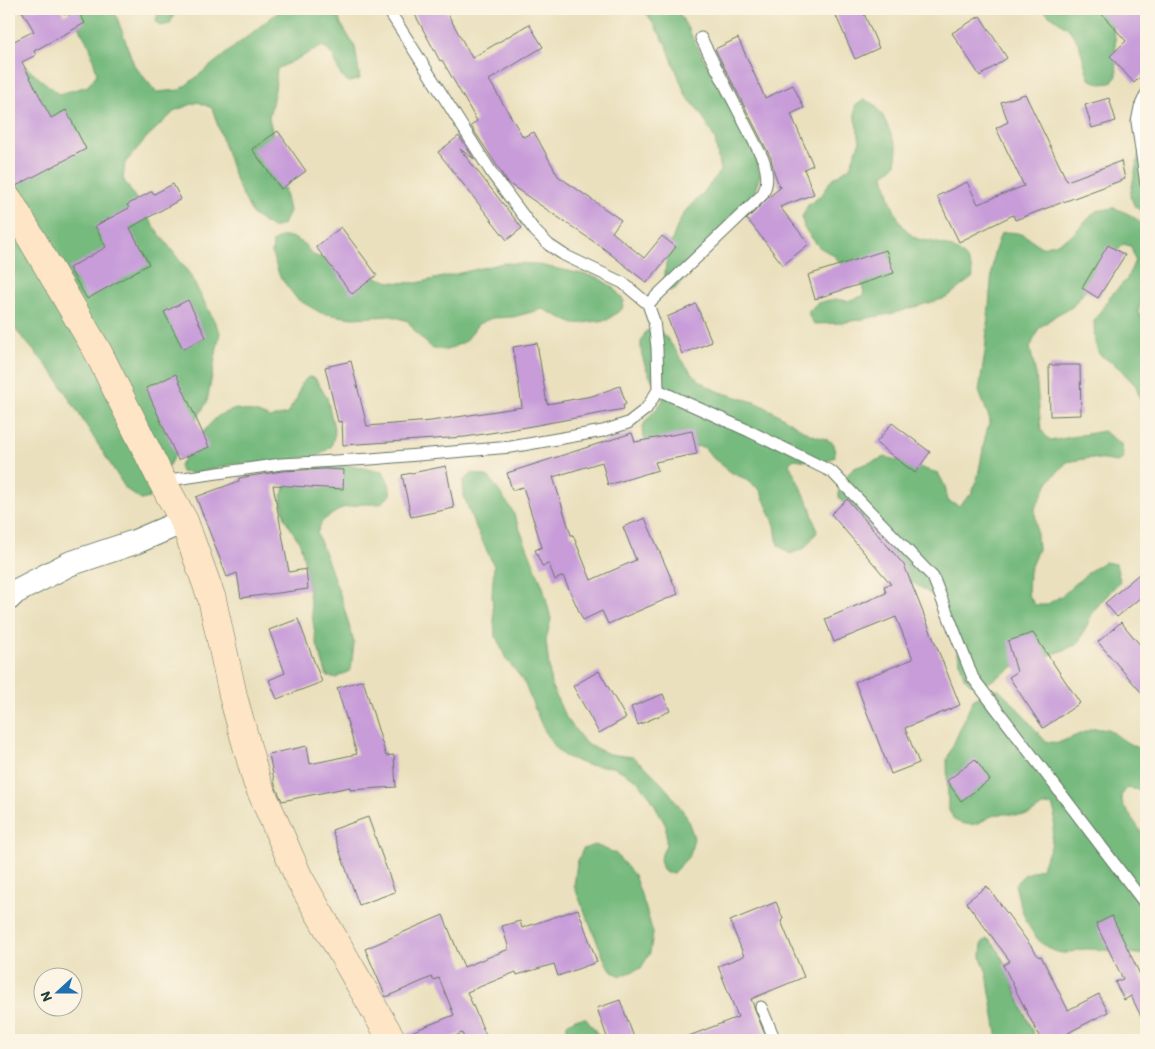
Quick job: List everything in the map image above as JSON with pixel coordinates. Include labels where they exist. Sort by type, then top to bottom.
[{"type":"main road","points":[[9,200],[98,352],[184,521],[212,599],[234,700],[258,782],[299,878],[392,1040]]},
{"type":"street","points":[[9,598],[15,592],[69,564],[135,542],[184,521]]},
{"type":"lane","points":[[162,481],[281,464],[371,459],[511,447],[603,432],[628,423],[640,414],[646,409],[658,390],[654,321],[648,304],[623,283],[564,255],[549,245],[535,231],[493,175],[388,9]]},
{"type":"lane","points":[[648,304],[762,195],[768,179],[764,161],[701,38]]},
{"type":"lane","points":[[1146,94],[1140,106],[1137,122],[1146,184]]},
{"type":"lane","points":[[658,390],[749,431],[832,472],[933,577],[973,678],[1146,905]]},
{"type":"lane","points":[[761,1007],[775,1040]]},
{"type":"green space","points":[[68,9],[114,9],[134,65],[156,92],[180,90],[282,9],[335,9],[341,24],[355,47],[360,79],[349,82],[341,76],[333,56],[323,46],[277,69],[269,117],[289,211],[283,225],[272,228],[253,215],[237,184],[212,108],[198,102],[176,110],[147,137],[125,163],[123,179],[155,228],[189,273],[220,332],[207,402],[149,498],[141,500],[126,489],[54,374],[9,322],[9,54],[59,94],[88,86],[97,74],[90,47]]},
{"type":"green space","points":[[159,9],[176,9],[170,24],[160,26],[156,21]]},
{"type":"green space","points":[[644,9],[677,9],[755,154],[760,175],[750,206],[704,254],[675,289],[669,291],[665,275],[666,264],[676,229],[686,210],[701,196],[720,171],[715,139],[700,112],[686,96],[666,44]]},
{"type":"green space","points":[[1041,9],[1107,9],[1115,37],[1117,76],[1111,83],[1101,84],[1089,79],[1079,44],[1069,29]]},
{"type":"green space","points":[[864,100],[874,104],[884,118],[897,148],[896,164],[884,175],[897,217],[907,231],[916,238],[945,245],[964,256],[971,268],[973,277],[946,298],[890,314],[841,323],[814,324],[809,316],[809,311],[817,303],[835,299],[847,301],[863,296],[864,288],[833,255],[819,247],[804,228],[802,217],[808,205],[822,195],[831,180],[850,167],[860,141],[855,119],[855,106]]},
{"type":"green space","points":[[1146,119],[1146,211],[1142,211],[1135,207],[1130,196]]},
{"type":"green space","points":[[1114,208],[1129,214],[1141,223],[1146,233],[1146,291],[1138,311],[1146,329],[1146,418],[1136,386],[1118,367],[1099,354],[1095,344],[1094,321],[1111,295],[1127,279],[1135,260],[1131,246],[1123,244],[1072,307],[1058,314],[1039,328],[1030,348],[1036,375],[1041,430],[1050,441],[1103,431],[1121,444],[1124,458],[1118,462],[1090,458],[1067,462],[1049,481],[1035,508],[1038,549],[1029,571],[1028,594],[1035,605],[1046,605],[1063,595],[1090,571],[1104,562],[1116,564],[1120,581],[1094,610],[1078,644],[1015,666],[986,684],[970,684],[964,677],[956,646],[938,599],[895,571],[839,498],[839,487],[843,479],[854,468],[886,457],[938,473],[945,486],[948,501],[959,506],[972,493],[978,476],[990,420],[979,391],[985,353],[994,253],[1001,233],[1018,233],[1041,247],[1055,244],[1070,237],[1096,211]]},
{"type":"green space","points":[[281,237],[291,237],[303,243],[313,255],[390,282],[417,283],[503,263],[534,264],[597,277],[614,288],[624,301],[622,309],[607,320],[574,324],[543,309],[513,317],[492,318],[478,324],[466,341],[447,350],[433,349],[416,333],[408,321],[392,316],[352,318],[321,313],[297,299],[280,277],[272,254],[273,242]]},
{"type":"green space","points":[[659,330],[671,343],[686,366],[706,385],[720,392],[763,406],[810,434],[834,444],[835,456],[824,463],[794,459],[789,464],[810,506],[817,532],[805,548],[790,554],[778,545],[775,525],[760,490],[746,479],[732,473],[713,458],[704,447],[648,443],[643,437],[643,425],[663,400],[645,365],[641,343],[646,331]]},
{"type":"green space","points":[[308,377],[315,378],[327,398],[335,433],[331,447],[312,460],[284,463],[234,464],[195,474],[181,472],[179,466],[208,426],[219,415],[236,409],[258,413],[270,418],[287,414],[297,398],[301,384]]},
{"type":"green space","points":[[330,463],[383,471],[389,484],[391,495],[380,504],[363,504],[342,508],[322,521],[317,533],[341,597],[354,643],[351,670],[336,678],[327,676],[316,641],[304,559],[300,543],[285,519],[281,496],[289,480]]},
{"type":"green space","points":[[473,473],[489,477],[512,510],[543,587],[551,619],[546,640],[551,685],[565,716],[586,744],[609,754],[633,757],[650,771],[686,815],[694,838],[690,855],[673,873],[666,873],[663,870],[660,859],[666,845],[666,826],[650,796],[637,780],[614,767],[587,765],[564,756],[555,748],[542,726],[523,680],[506,659],[495,634],[492,596],[494,566],[473,521],[464,496],[463,481]]},
{"type":"green space","points":[[989,689],[999,689],[1045,741],[1058,743],[1092,729],[1108,729],[1126,742],[1146,752],[1146,791],[1127,788],[1121,796],[1123,805],[1146,839],[1146,955],[1093,949],[1062,953],[1051,950],[1035,936],[1024,916],[1015,884],[1024,875],[1041,868],[1051,847],[1055,814],[1052,805],[1040,807],[1027,815],[996,815],[970,825],[954,820],[948,807],[947,759],[973,700]]},
{"type":"green space","points":[[595,845],[615,853],[634,875],[653,933],[650,953],[641,968],[621,976],[613,972],[606,963],[574,886],[577,863],[583,849]]},
{"type":"green space","points":[[986,939],[991,941],[999,951],[1036,1040],[998,1040],[987,974],[981,957],[982,943]]},
{"type":"green space","points":[[586,1018],[602,1040],[570,1040],[567,1036],[567,1024],[575,1019]]},
{"type":"building","points":[[21,9],[61,9],[64,15],[77,9],[85,23],[34,51],[36,55],[22,62],[51,118],[66,110],[86,149],[16,186],[9,172],[9,36],[12,42],[34,31]]},
{"type":"building","points":[[412,9],[445,9],[472,58],[529,24],[543,47],[489,80],[523,137],[534,132],[558,176],[621,220],[612,232],[644,258],[662,236],[676,247],[647,283],[603,248],[508,183],[471,126],[477,121],[442,60],[440,61]]},
{"type":"building","points":[[833,9],[862,9],[879,48],[855,59]]},
{"type":"building","points":[[1097,9],[1140,9],[1146,15],[1146,71],[1134,83],[1110,56],[1126,41]]},
{"type":"building","points":[[980,16],[1007,58],[980,76],[952,33]]},
{"type":"building","points":[[738,38],[765,98],[793,85],[804,108],[791,114],[813,165],[804,169],[814,194],[780,207],[809,244],[783,265],[748,220],[746,220],[780,188],[771,158],[715,49]]},
{"type":"building","points":[[1025,94],[1067,181],[1121,161],[1125,179],[1015,220],[1013,215],[959,242],[937,196],[967,182],[978,204],[1024,186],[996,128],[1008,122],[1001,102]]},
{"type":"building","points":[[1109,98],[1116,121],[1092,128],[1085,105]]},
{"type":"building","points":[[278,131],[306,171],[281,189],[252,149]]},
{"type":"building","points":[[459,136],[474,159],[460,149],[522,228],[507,240],[438,152]]},
{"type":"building","points":[[173,184],[181,199],[130,228],[149,264],[87,299],[69,268],[106,247],[95,226],[129,208],[127,205],[152,191],[154,194]]},
{"type":"building","points":[[341,227],[377,275],[352,294],[316,247]]},
{"type":"building","points":[[1108,245],[1125,255],[1098,298],[1082,288]]},
{"type":"building","points":[[886,250],[894,273],[815,299],[808,275]]},
{"type":"building","points":[[188,300],[206,337],[183,349],[164,312]]},
{"type":"building","points":[[696,304],[712,342],[682,354],[667,317]]},
{"type":"building","points":[[537,343],[547,404],[592,396],[620,386],[626,404],[623,406],[624,409],[465,437],[343,445],[342,421],[338,422],[325,367],[351,361],[367,426],[431,421],[522,407],[513,347]]},
{"type":"building","points":[[1049,365],[1080,365],[1081,415],[1050,416]]},
{"type":"building","points":[[176,374],[209,447],[178,460],[146,388]]},
{"type":"building","points":[[892,423],[930,452],[915,473],[876,443]]},
{"type":"building","points":[[692,431],[697,454],[655,462],[658,470],[608,485],[602,462],[553,477],[571,535],[573,535],[591,580],[636,560],[623,527],[645,518],[678,594],[608,624],[602,611],[583,620],[563,576],[555,580],[549,564],[542,566],[535,550],[542,547],[523,487],[512,490],[507,473],[632,433],[635,442]]},
{"type":"building","points":[[446,466],[454,508],[411,517],[402,475]]},
{"type":"building","points":[[344,470],[343,489],[273,485],[289,572],[306,569],[308,589],[241,598],[237,573],[227,577],[196,497],[239,481],[239,478],[282,471]]},
{"type":"building","points":[[847,499],[904,565],[960,705],[905,728],[919,763],[891,774],[855,682],[913,659],[896,617],[834,642],[825,619],[886,593],[884,586],[891,584],[831,514]]},
{"type":"building","points":[[1146,568],[1146,593],[1117,617],[1105,603]]},
{"type":"building","points":[[298,619],[322,682],[277,699],[269,680],[285,673],[269,630]]},
{"type":"building","points":[[1121,622],[1146,652],[1146,698],[1098,642]]},
{"type":"building","points":[[1033,633],[1080,703],[1043,728],[1009,677],[1017,672],[1008,641]]},
{"type":"building","points":[[599,671],[626,718],[599,733],[573,686]]},
{"type":"building","points":[[363,680],[386,756],[394,755],[396,787],[350,790],[350,787],[282,801],[275,785],[269,754],[307,746],[310,764],[357,754],[337,688]]},
{"type":"building","points":[[663,694],[670,711],[638,725],[631,707]]},
{"type":"building","points":[[975,759],[990,780],[961,801],[947,781]]},
{"type":"building","points":[[368,817],[395,892],[359,905],[332,830]]},
{"type":"building","points":[[987,886],[1039,957],[1041,956],[1068,1010],[1099,994],[1108,1012],[1068,1033],[1072,1040],[1041,1040],[1003,965],[1010,961],[966,902]]},
{"type":"building","points":[[776,902],[783,919],[781,921],[804,977],[751,999],[767,1040],[682,1040],[738,1017],[718,966],[744,956],[730,921]]},
{"type":"building","points":[[578,909],[597,962],[558,976],[554,964],[517,975],[516,972],[467,992],[488,1040],[465,1040],[462,1033],[445,1040],[408,1040],[406,1034],[454,1015],[439,978],[433,980],[432,977],[386,997],[365,949],[443,915],[464,967],[509,949],[502,926],[520,921],[522,928]]},
{"type":"building","points":[[1112,916],[1146,987],[1146,1013],[1141,1016],[1131,996],[1124,1000],[1115,982],[1123,979],[1096,924]]},
{"type":"building","points":[[620,1000],[635,1040],[608,1040],[597,1008]]}]
